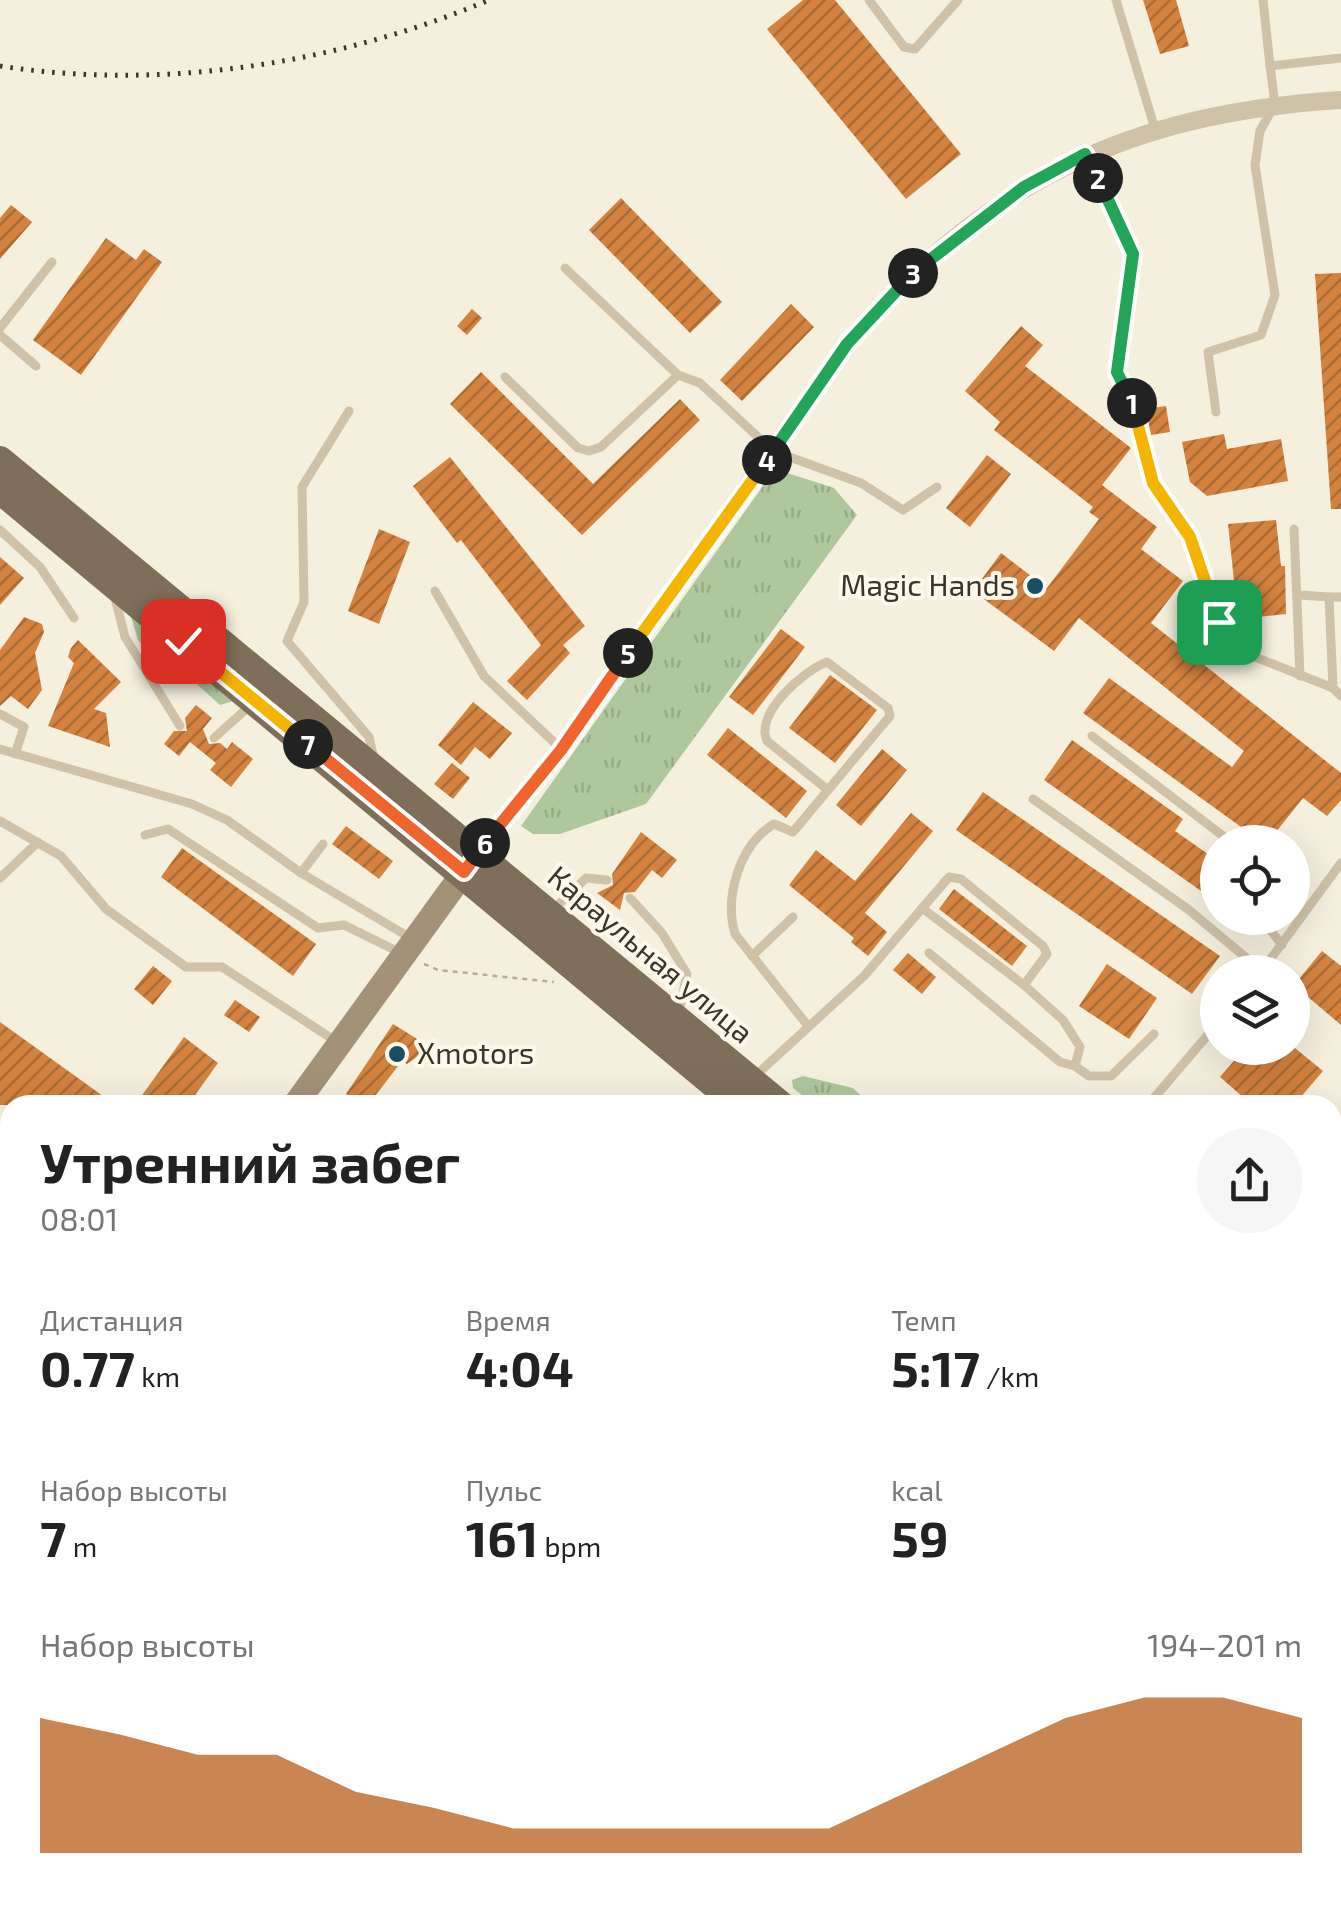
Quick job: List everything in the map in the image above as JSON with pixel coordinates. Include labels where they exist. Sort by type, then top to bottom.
[{"type":"main road","points":[[0,460],[376,768],[471,863]]},
{"type":"main road","points":[[0,490],[254,701],[471,863]]},
{"type":"main road","name":"Караульная улица","points":[[471,863],[549,914],[678,1020],[738,1095]]},
{"type":"main road","name":"Караульная улица","points":[[471,863],[594,987],[736,1095]]},
{"type":"street","points":[[303,1095],[471,863],[561,750],[847,344],[892,292],[953,238],[1024,187],[1085,154],[1214,113],[1341,100]]},
{"type":"lane","points":[[868,0],[904,47],[915,50],[958,0]]},
{"type":"lane","points":[[1116,0],[1155,129]]},
{"type":"lane","points":[[1216,412],[1208,352],[1261,335],[1276,295],[1255,165],[1260,132],[1274,104],[1263,0]]},
{"type":"lane","points":[[1270,66],[1341,58]]},
{"type":"lane","points":[[1085,154],[1133,254],[1117,372],[1130,393],[1153,483],[1190,537],[1219,622],[1235,648],[1332,688],[1341,696]]},
{"type":"lane","points":[[36,366],[0,331],[52,262]]},
{"type":"lane","points":[[565,268],[678,375],[700,382],[773,451],[861,483],[903,510],[937,487]]},
{"type":"lane","points":[[506,378],[578,448],[589,451],[600,447],[678,375]]},
{"type":"lane","points":[[350,411],[302,486],[304,602],[287,641],[369,737],[376,768]]},
{"type":"lane","points":[[1294,529],[1300,595],[1300,676]]},
{"type":"lane","points":[[0,530],[40,567],[74,618]]},
{"type":"lane","points":[[111,582],[124,637],[180,726]]},
{"type":"lane","points":[[435,591],[484,676],[561,750]]},
{"type":"lane","points":[[1300,595],[1341,597]]},
{"type":"lane","points":[[1329,598],[1332,688]]},
{"type":"lane","points":[[808,1026],[735,934],[730,918],[739,864],[762,831],[774,824],[793,832],[890,716],[888,708],[827,662],[806,673],[764,720],[762,731],[767,741],[828,790]]},
{"type":"lane","points":[[214,738],[254,701]]},
{"type":"lane","points":[[0,714],[24,727],[16,754]]},
{"type":"lane","points":[[1092,736],[1208,825]]},
{"type":"lane","points":[[0,749],[192,804],[227,820],[411,948]]},
{"type":"lane","points":[[1033,800],[1189,910],[1241,955]]},
{"type":"lane","points":[[0,821],[61,856],[106,909],[186,967],[222,967],[339,1043]]},
{"type":"lane","points":[[145,835],[168,829],[318,928],[344,924],[411,948]]},
{"type":"lane","points":[[0,878],[38,842]]},
{"type":"lane","points":[[302,873],[323,844]]},
{"type":"lane","points":[[1274,955],[1341,863]]},
{"type":"lane","points":[[549,914],[586,878],[607,880]]},
{"type":"lane","points":[[745,1095],[808,1026],[864,976],[944,880],[960,879],[1042,946],[1047,954],[1042,966],[1024,985]]},
{"type":"lane","points":[[630,898],[662,933],[687,974],[678,1020]]},
{"type":"lane","points":[[922,908],[1024,985],[1063,1020],[1080,1048],[1075,1066]]},
{"type":"lane","points":[[752,956],[793,916]]},
{"type":"lane","points":[[1274,935],[1282,945]]},
{"type":"lane","points":[[929,953],[1060,1062],[1089,1076],[1111,1076],[1154,1034]]},
{"type":"lane","points":[[1157,1095],[1200,1044]]},
{"type":"path","points":[[411,948],[438,970],[566,982]]},
{"type":"green space","points":[[775,469],[834,488],[857,515],[646,804],[560,834],[533,834],[521,826]]},
{"type":"green space","points":[[129,610],[237,700],[220,705],[162,653],[148,652],[138,640]]},
{"type":"green space","points":[[803,1076],[853,1088],[860,1095],[802,1095],[793,1088],[792,1080]]},
{"type":"building","points":[[803,0],[835,0],[961,154],[906,199],[767,29]]},
{"type":"building","points":[[1143,0],[1176,0],[1189,46],[1160,54]]},
{"type":"building","points":[[621,198],[722,302],[690,333],[589,230]]},
{"type":"building","points":[[11,205],[32,222],[0,259],[0,218]]},
{"type":"building","points":[[106,238],[136,260],[144,249],[162,262],[81,375],[33,340]]},
{"type":"building","points":[[1341,273],[1341,509],[1331,509],[1315,274]]},
{"type":"building","points":[[791,304],[814,327],[742,401],[720,380]]},
{"type":"building","points":[[472,309],[482,318],[467,335],[457,326]]},
{"type":"building","points":[[1021,326],[1043,345],[1025,366],[1131,448],[1102,485],[1157,527],[1141,549],[1183,581],[1151,623],[1341,773],[1341,800],[1327,816],[1303,798],[1282,825],[1238,825],[1083,713],[1109,678],[1232,767],[1244,751],[1079,618],[1054,651],[973,591],[1001,553],[1047,588],[1099,519],[1089,512],[1093,507],[994,430],[1000,422],[965,391]]},
{"type":"building","points":[[481,372],[593,484],[680,399],[700,420],[582,535],[450,404]]},
{"type":"building","points":[[1166,406],[1170,432],[1151,435],[1146,409]]},
{"type":"building","points":[[1224,434],[1227,449],[1281,439],[1288,481],[1207,496],[1190,482],[1182,442]]},
{"type":"building","points":[[987,455],[1011,474],[970,527],[946,508]]},
{"type":"building","points":[[450,457],[585,626],[563,645],[570,653],[527,700],[507,681],[541,645],[461,540],[457,543],[413,486]]},
{"type":"building","points":[[1276,520],[1281,566],[1285,566],[1286,614],[1238,619],[1228,524]]},
{"type":"building","points":[[379,529],[410,542],[379,624],[348,611]]},
{"type":"building","points":[[0,557],[24,578],[0,605]]},
{"type":"building","points":[[24,617],[42,624],[44,632],[35,653],[42,690],[28,709],[11,696],[0,706],[0,650]]},
{"type":"building","points":[[781,629],[805,647],[753,715],[729,697]]},
{"type":"building","points":[[78,640],[121,682],[94,709],[106,713],[110,747],[48,726],[74,663],[68,657],[71,648]]},
{"type":"building","points":[[830,675],[877,710],[835,763],[789,728]]},
{"type":"building","points":[[473,702],[512,733],[490,759],[475,747],[461,765],[438,745]]},
{"type":"building","points":[[196,705],[212,718],[203,729],[209,744],[220,743],[227,749],[232,742],[253,759],[231,787],[210,770],[216,763],[190,742],[179,756],[164,744],[174,731],[187,731],[185,718]]},
{"type":"building","points":[[728,728],[807,791],[786,818],[707,755]]},
{"type":"building","points":[[1072,740],[1183,819],[1175,831],[1200,848],[1200,890],[1044,780]]},
{"type":"building","points":[[882,749],[907,770],[861,826],[836,805]]},
{"type":"building","points":[[452,763],[470,778],[453,799],[434,784]]},
{"type":"building","points":[[983,792],[1219,955],[1200,955],[1200,983],[1192,994],[956,830]]},
{"type":"building","points":[[911,813],[933,831],[865,913],[887,932],[868,956],[851,942],[854,938],[789,885],[816,850],[855,881]]},
{"type":"building","points":[[346,826],[393,861],[379,879],[332,844]]},
{"type":"building","points":[[641,832],[677,860],[662,878],[652,870],[635,892],[624,893],[620,910],[597,893],[613,885],[612,874]]},
{"type":"building","points":[[182,848],[316,944],[293,976],[161,877]]},
{"type":"building","points":[[954,889],[1027,946],[1012,966],[939,909]]},
{"type":"building","points":[[1322,951],[1341,966],[1341,1025],[1310,999],[1310,966]]},
{"type":"building","points":[[908,953],[936,977],[922,994],[893,970]]},
{"type":"building","points":[[1107,964],[1157,998],[1129,1039],[1079,1006]]},
{"type":"building","points":[[153,966],[172,981],[153,1005],[134,989]]},
{"type":"building","points":[[235,1000],[260,1017],[249,1032],[224,1015]]},
{"type":"building","points":[[0,1022],[102,1095],[0,1095]]},
{"type":"building","name":"Xmotors","points":[[393,1024],[430,1047],[407,1064],[402,1061],[376,1095],[346,1094]]},
{"type":"building","points":[[184,1037],[218,1063],[195,1095],[142,1095]]},
{"type":"building","points":[[1310,1060],[1323,1071],[1303,1095],[1241,1095],[1220,1077],[1230,1065],[1310,1065]]},
{"type":"railway","points":[[0,66],[124,75],[249,66],[372,41],[489,0]]},
{"type":"place","name":"Magic Hands","points":[[1035,586]]},
{"type":"place","name":"Xmotors","points":[[397,1054]]},
{"type":"route","points":[[183,641],[464,872],[561,750],[847,344],[892,292],[953,238],[1024,187],[1085,154],[1133,254],[1117,372],[1130,393],[1153,483],[1190,537],[1219,622]]}]
